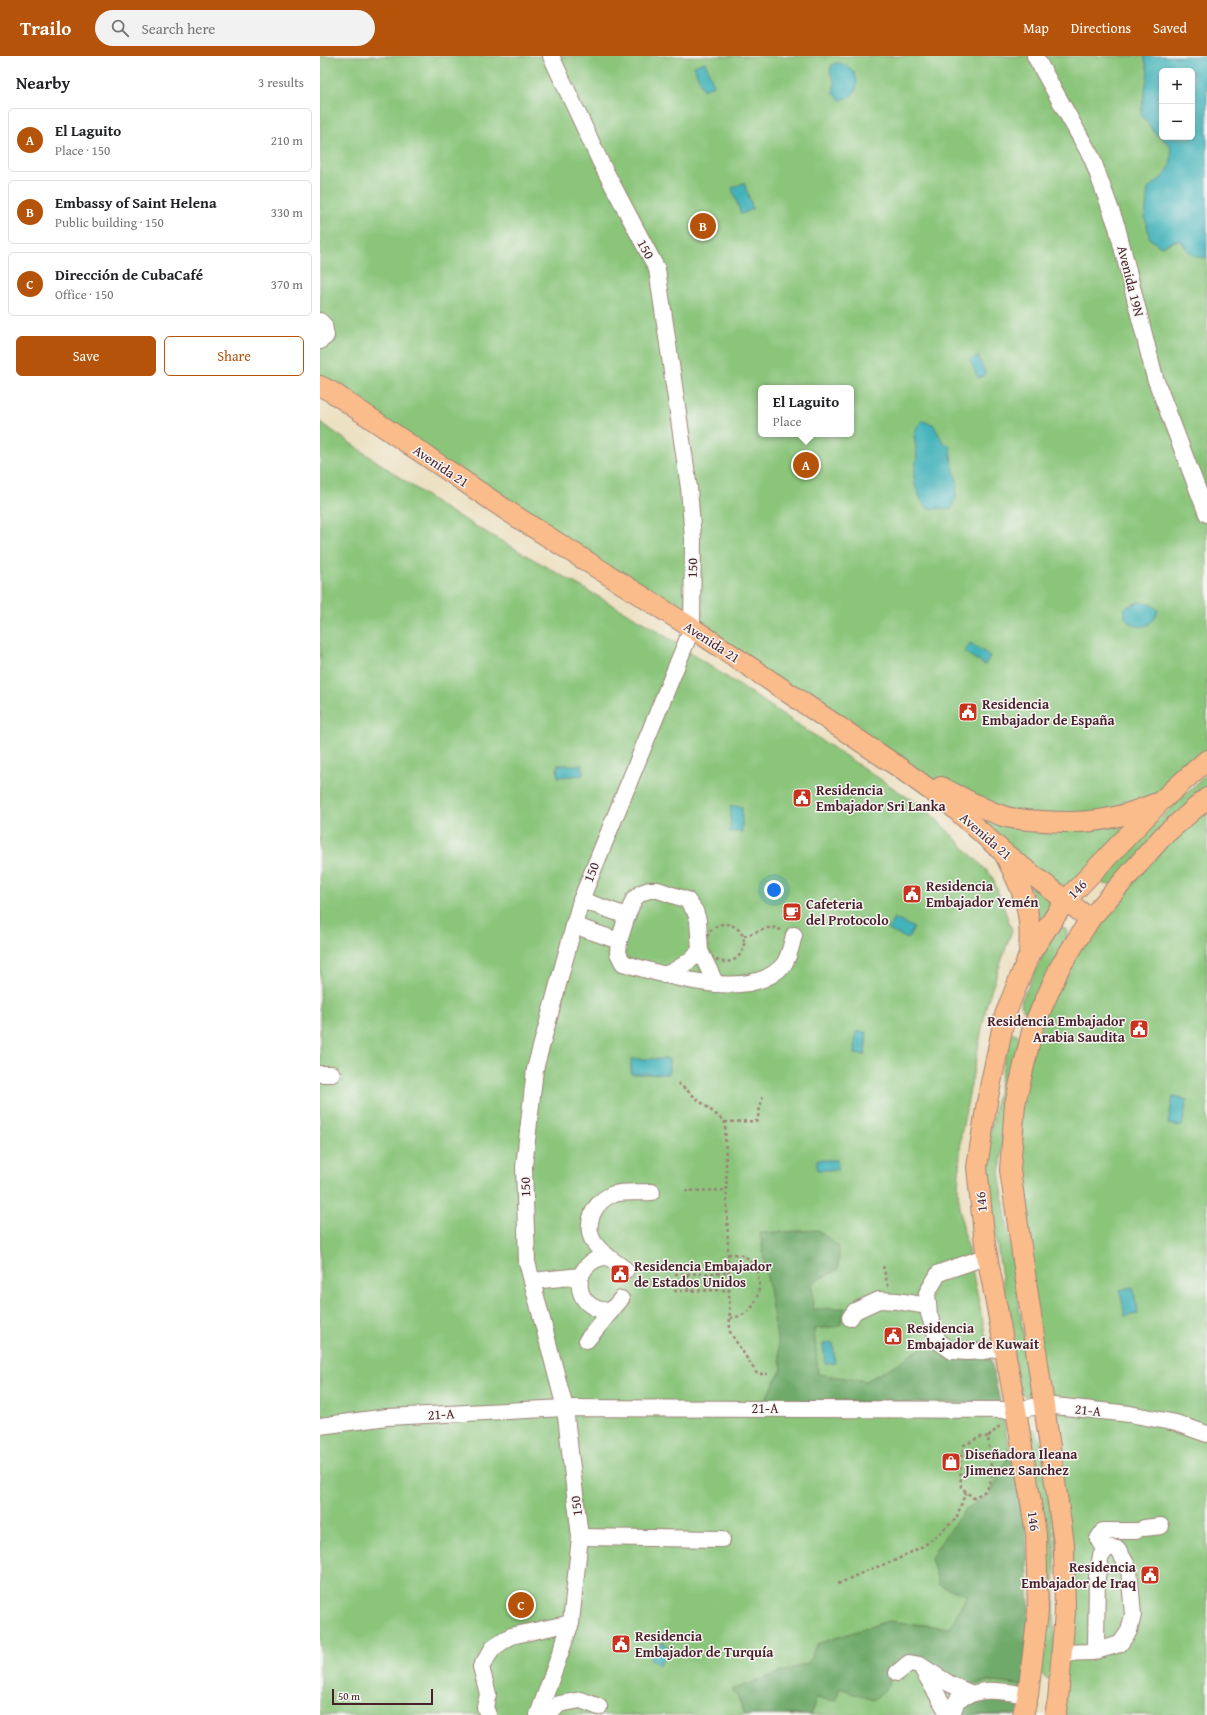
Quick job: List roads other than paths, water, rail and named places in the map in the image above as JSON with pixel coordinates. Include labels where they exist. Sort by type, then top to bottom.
[{"type":"main road","name":"Avenida 21","points":[[320,386],[332,392],[509,512],[692,628],[898,766],[951,804],[1004,853],[1090,919]]},
{"type":"main road","name":"146","points":[[1023,1715],[1028,1695],[1038,1612],[1036,1534],[1016,1410],[988,1256],[977,1167],[987,1102],[1005,1015],[1028,955],[1066,900],[1161,802],[1206,759]]},
{"type":"main road","points":[[898,766],[992,811],[1004,816],[1025,820],[1072,823],[1115,818],[1161,802]]},
{"type":"main road","name":"146","points":[[1057,1711],[1065,1612],[1064,1544],[1010,1170],[1015,1104],[1033,1028],[1060,967],[1090,919],[1163,836],[1207,798]]},
{"type":"main road","points":[[1004,853],[1025,897],[1029,912],[1030,934],[1028,955]]},
{"type":"main road","points":[[1005,1015],[1033,1028]]},
{"type":"main road","points":[[1028,1695],[1057,1711]]},
{"type":"street","name":"150","points":[[542,1715],[571,1623],[580,1537],[565,1408],[528,1262],[524,1167],[535,1069],[581,900],[692,628],[692,539],[689,488],[657,269],[601,163],[551,56]]},
{"type":"street","name":"Avenida 19N","points":[[1035,56],[1092,158],[1117,227],[1155,378],[1207,514]]},
{"type":"street","points":[[320,321],[324,325],[326,336],[320,341]]},
{"type":"street","points":[[716,984],[700,951],[698,920],[695,911],[687,900],[658,890],[649,890],[641,893],[634,899],[619,941],[618,953],[623,963],[664,975],[716,984],[746,984],[770,974],[784,963],[794,935]]},
{"type":"street","points":[[581,900],[627,916]]},
{"type":"street","points":[[573,925],[619,941]]},
{"type":"street","points":[[664,975],[675,971],[700,951]]},
{"type":"street","points":[[626,1270],[608,1257],[594,1243],[590,1233],[591,1218],[598,1205],[605,1198],[616,1194],[652,1192]]},
{"type":"street","points":[[988,1256],[939,1273],[927,1293],[929,1314],[938,1341],[952,1351],[984,1351],[1005,1347]]},
{"type":"street","points":[[587,1340],[616,1305],[594,1307],[587,1302],[582,1294],[580,1285],[581,1276],[584,1268],[592,1261],[600,1257],[608,1257]]},
{"type":"street","points":[[532,1281],[581,1276]]},
{"type":"street","points":[[850,1318],[855,1311],[879,1300],[891,1300],[928,1306]]},
{"type":"street","name":"21-A","points":[[320,1426],[386,1417],[565,1408],[1016,1410],[1045,1405],[1130,1414],[1176,1423],[1207,1434]]},
{"type":"street","points":[[1092,1652],[1096,1646],[1097,1576],[1101,1556],[1110,1550],[1118,1538],[1160,1526]]},
{"type":"street","points":[[580,1537],[722,1538]]},
{"type":"street","points":[[1062,1653],[1092,1652],[1120,1644],[1129,1631],[1133,1615],[1129,1569],[1118,1549],[1110,1550]]},
{"type":"street","points":[[488,1715],[485,1707],[488,1694],[482,1667],[493,1648],[511,1636],[571,1623]]},
{"type":"street","points":[[897,1673],[909,1663],[920,1665],[950,1684],[970,1693]]},
{"type":"street","points":[[920,1665],[950,1715]]},
{"type":"street","points":[[950,1715],[957,1700],[970,1693],[990,1690],[1028,1695]]},
{"type":"street","points":[[542,1715],[559,1704],[581,1700],[599,1707]]},
{"type":"water","points":[[1144,56],[1207,56],[1207,257],[1202,258],[1195,256],[1187,249],[1182,241],[1174,241],[1161,247],[1150,239],[1145,218],[1148,189],[1164,176],[1170,166],[1170,145],[1164,140],[1195,140],[1195,68],[1159,68],[1159,136],[1154,132],[1141,114],[1148,72]]},
{"type":"water","points":[[705,62],[714,85],[703,90],[694,66]]},
{"type":"water","points":[[836,63],[844,64],[850,68],[855,74],[857,80],[854,93],[848,98],[840,100],[833,92],[835,83],[830,72],[832,65]]},
{"type":"water","points":[[744,183],[753,209],[741,214],[732,188]]},
{"type":"water","points":[[978,356],[986,375],[978,378],[970,360]]},
{"type":"water","points":[[922,421],[933,424],[943,442],[950,446],[952,464],[957,480],[956,496],[952,509],[927,508],[921,500],[915,485],[914,476],[917,456],[914,436],[917,427]]},
{"type":"water","points":[[1139,602],[1152,605],[1158,610],[1153,621],[1144,626],[1135,625],[1125,618],[1125,608]]},
{"type":"water","points":[[970,643],[990,656],[985,665],[964,652]]},
{"type":"water","points":[[557,765],[582,765],[583,775],[558,777]]},
{"type":"water","points":[[731,806],[742,807],[742,832],[730,832]]},
{"type":"water","points":[[894,918],[914,928],[908,939],[888,930]]},
{"type":"water","points":[[856,1032],[867,1032],[865,1055],[855,1054]]},
{"type":"water","points":[[631,1059],[669,1059],[669,1074],[631,1074]]},
{"type":"water","points":[[1173,1097],[1187,1100],[1182,1126],[1168,1124]]},
{"type":"water","points":[[817,1160],[837,1160],[837,1170],[817,1170]]},
{"type":"water","points":[[1133,1287],[1138,1314],[1125,1316],[1120,1290]]},
{"type":"water","points":[[833,1343],[835,1363],[825,1364],[823,1344]]},
{"type":"water","points":[[663,1642],[671,1649],[659,1665],[650,1658]]},
{"type":"place","name":"Embassy of Saint Helena","points":[[703,226]]},
{"type":"place","name":"El Laguito","points":[[806,465]]},
{"type":"place","name":"Residencia Embajador de España","points":[[968,712]]},
{"type":"place","name":"Residencia Embajador Sri Lanka","points":[[802,798]]},
{"type":"place","name":"Residencia Embajador Yemén","points":[[912,894]]},
{"type":"place","name":"Cafeteria del Protocolo","points":[[792,912]]},
{"type":"place","name":"Residencia Embajador Arabia Saudita","points":[[1139,1029]]},
{"type":"place","name":"Residencia Embajador de Estados Unidos","points":[[620,1274]]},
{"type":"place","name":"Residencia Embajador de Kuwait","points":[[893,1336]]},
{"type":"place","name":"Diseñadora Ileana Jimenez Sanchez","points":[[951,1462]]},
{"type":"place","name":"Residencia Embajador de Iraq","points":[[1150,1575]]},
{"type":"place","name":"Dirección de CubaCafé","points":[[521,1605]]},
{"type":"place","name":"Residencia Embajador de Turquía","points":[[621,1644]]}]
